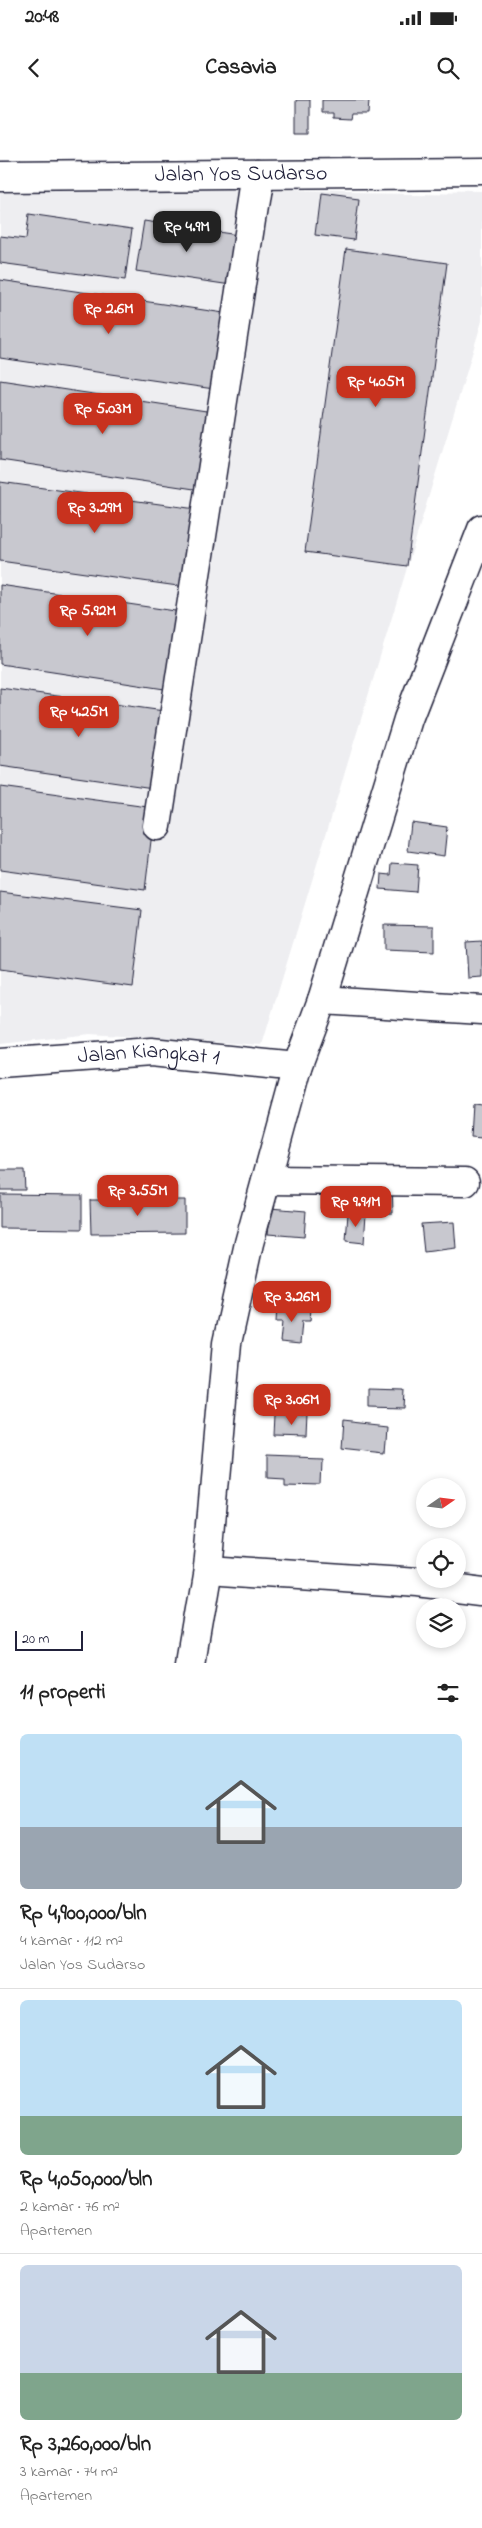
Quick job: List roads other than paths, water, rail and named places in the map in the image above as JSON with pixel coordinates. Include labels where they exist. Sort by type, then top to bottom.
[{"type":"street","name":"Jalan Yos Sudarso","points":[[0,177],[482,173]]},
{"type":"street","points":[[157,826],[258,174]]},
{"type":"street","points":[[191,1663],[207,1569],[227,1343],[266,1180],[297,1067],[322,1000],[408,719],[472,582],[482,529]]},
{"type":"street","points":[[322,1000],[482,1010]]},
{"type":"street","name":"Jalan Kiangkat 1","points":[[0,1063],[151,1052],[297,1067]]},
{"type":"street","points":[[266,1180],[465,1182]]},
{"type":"street","points":[[207,1569],[418,1583],[482,1591]]}]
